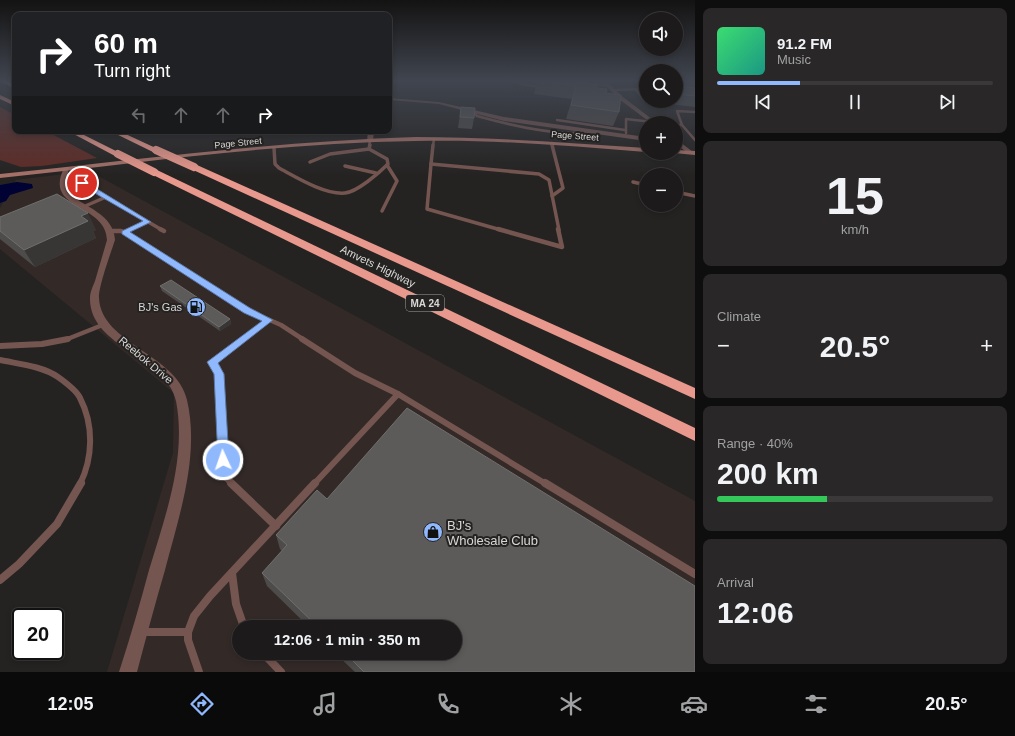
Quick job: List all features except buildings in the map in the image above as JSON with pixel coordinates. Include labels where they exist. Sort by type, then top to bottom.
[{"type":"highway","name":"Amvets Highway","points":[[77,134],[695,435]]},
{"type":"highway","name":"Amvets Highway","points":[[120,134],[695,394]]},
{"type":"main road","name":"Page Street","points":[[0,176],[274,148],[370,141],[434,140],[552,143],[639,149]]},
{"type":"main road","points":[[683,152],[693,153]]},
{"type":"street","points":[[478,112],[504,119],[560,129],[626,133],[639,137]]},
{"type":"street","points":[[370,141],[371,134]]},
{"type":"street","points":[[683,146],[693,153]]},
{"type":"street","points":[[66,170],[62,183],[63,190],[69,198],[104,220],[111,231]]},
{"type":"street","name":"Reebok Drive","points":[[111,231],[111,240],[94,297],[95,309],[105,324],[173,382],[180,395],[183,412],[185,445],[181,482],[128,672]]},
{"type":"lane","points":[[557,120],[626,133],[626,119],[639,120]]},
{"type":"lane","points":[[571,129],[573,122]]},
{"type":"lane","points":[[683,126],[695,140]]},
{"type":"lane","points":[[560,129],[584,134],[591,132]]},
{"type":"lane","points":[[431,164],[539,174],[548,180],[562,247],[427,208],[431,164],[434,140]]},
{"type":"lane","points":[[369,149],[370,141]]},
{"type":"lane","points":[[552,143],[563,188],[552,196]]},
{"type":"lane","points":[[274,148],[275,164],[279,168],[309,183],[348,192],[363,184],[387,165]]},
{"type":"lane","points":[[310,162],[330,154],[369,149],[387,159],[389,162],[387,165],[397,181],[382,211]]},
{"type":"lane","points":[[345,166],[376,173]]},
{"type":"lane","points":[[633,182],[639,183]]},
{"type":"lane","points":[[82,183],[164,231]]},
{"type":"lane","points":[[683,193],[695,196]]},
{"type":"lane","points":[[83,207],[106,197]]},
{"type":"lane","points":[[111,231],[125,232],[148,222]]},
{"type":"lane","points":[[125,232],[247,310],[282,325],[305,339],[313,347],[355,373],[398,394],[695,574]]},
{"type":"lane","points":[[269,320],[212,362],[218,368],[220,380],[224,476],[276,526]]},
{"type":"lane","points":[[0,346],[35,346],[58,343],[105,324]]},
{"type":"lane","points":[[0,360],[36,368],[58,377],[80,397],[90,424],[90,454],[81,482],[57,524],[18,564],[0,580]]},
{"type":"lane","points":[[199,672],[189,648],[186,632],[190,622],[232,573],[398,394]]},
{"type":"lane","points":[[232,573],[236,604],[242,620]]},
{"type":"lane","points":[[140,632],[186,632]]},
{"type":"lane","points":[[269,660],[280,672]]},
{"type":"shaded area","points":[[0,112],[12,113],[12,134],[52,134],[97,158],[42,166],[21,167],[0,160]]},
{"type":"shaded area","points":[[89,171],[695,501],[695,672],[107,672],[173,453],[174,393],[0,249],[0,208],[16,180]]},
{"type":"shaded area","points":[[17,182],[32,184],[33,188],[10,195],[6,201],[0,203],[0,185]]},
{"type":"place","name":"BJ's Gas","points":[[196,307]]},
{"type":"place","name":"BJ's Wholesale Club","points":[[433,532]]},
{"type":"route","points":[[82,183],[148,222],[125,232],[247,310],[269,320],[212,362],[218,368],[220,380],[223,460]]}]
